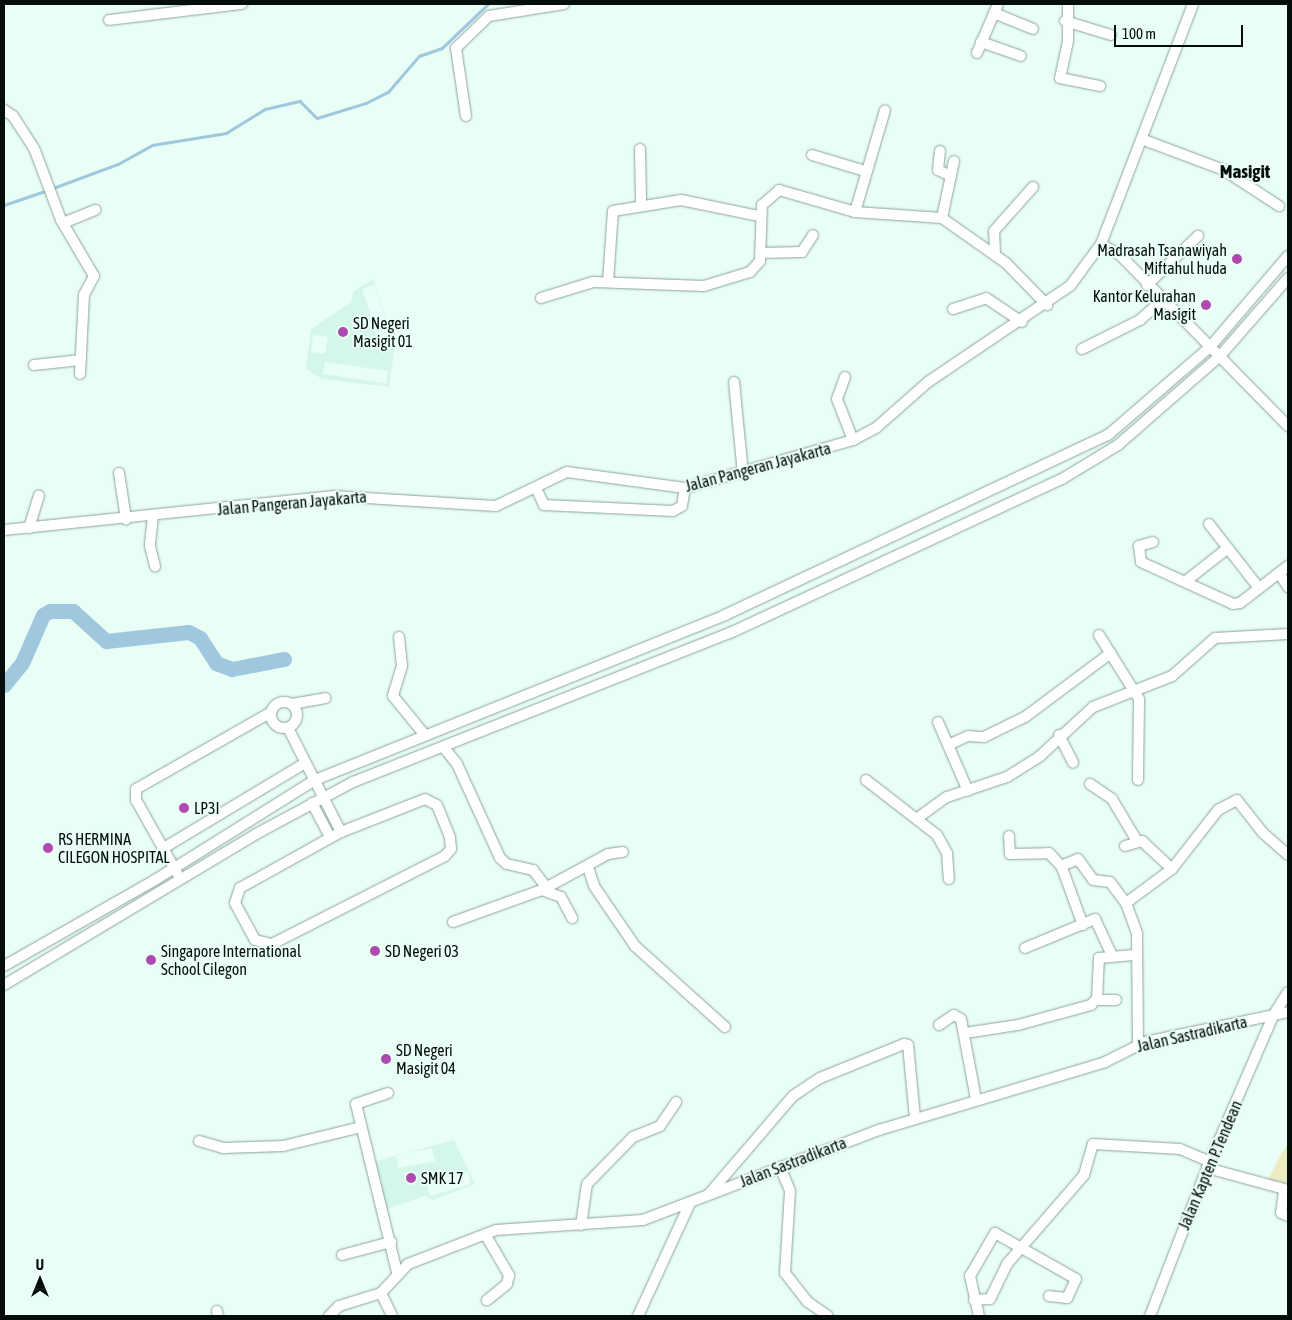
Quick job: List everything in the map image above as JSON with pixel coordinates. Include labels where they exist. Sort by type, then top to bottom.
[{"type":"street","points":[[109,20],[242,4]]},
{"type":"street","points":[[466,116],[456,48],[489,16],[564,4]]},
{"type":"street","points":[[1068,4],[1065,21],[1068,41],[1060,78],[1100,86]]},
{"type":"street","name":"Jalan Pangeran Jayakarta","points":[[4,530],[126,519],[334,496],[496,506],[567,472],[685,488],[743,474],[853,440],[877,427],[928,382],[1022,322],[1070,286],[1101,244],[1144,140],[1193,4]]},
{"type":"street","points":[[976,53],[996,8],[1033,29]]},
{"type":"street","points":[[1065,21],[1111,35]]},
{"type":"street","points":[[981,42],[1022,56]]},
{"type":"street","points":[[4,110],[13,116],[34,148],[63,223],[94,279],[84,291],[80,374]]},
{"type":"street","points":[[855,212],[865,171],[885,110]]},
{"type":"street","points":[[1144,140],[1224,170],[1279,206]]},
{"type":"street","points":[[640,149],[641,203]]},
{"type":"street","points":[[940,151],[938,170],[951,176]]},
{"type":"street","points":[[812,155],[865,171]]},
{"type":"street","points":[[942,218],[954,161]]},
{"type":"street","points":[[994,255],[994,231],[1033,187]]},
{"type":"street","points":[[541,298],[608,282],[704,286],[750,272],[761,253],[759,216],[764,200],[778,190],[855,212],[942,218],[994,255],[1046,305]]},
{"type":"street","points":[[608,282],[610,215],[641,203],[662,206],[681,200],[759,216]]},
{"type":"street","points":[[63,223],[96,210]]},
{"type":"street","points":[[761,253],[802,252],[813,235]]},
{"type":"street","points":[[1147,285],[1198,236]]},
{"type":"street","points":[[1101,244],[1120,255],[1162,301],[1220,356],[1288,426]]},
{"type":"street","points":[[4,966],[174,868],[315,780],[424,734],[732,611],[1108,435],[1210,347],[1288,256]]},
{"type":"street","points":[[4,985],[323,797],[735,630],[1062,478],[1118,445],[1220,356],[1288,278]]},
{"type":"street","points":[[954,308],[978,296],[986,298],[1022,322]]},
{"type":"street","points":[[1082,349],[1140,320],[1162,301]]},
{"type":"street","points":[[34,366],[81,360]]},
{"type":"street","points":[[845,377],[837,399],[853,440]]},
{"type":"street","points":[[734,382],[743,474]]},
{"type":"street","points":[[119,473],[126,519]]},
{"type":"street","points":[[536,488],[544,505],[673,511],[682,506],[685,488]]},
{"type":"street","points":[[29,528],[39,496]]},
{"type":"street","points":[[154,516],[150,546],[155,566]]},
{"type":"street","points":[[1209,524],[1259,588]]},
{"type":"street","points":[[1153,542],[1139,546],[1141,562],[1233,604],[1259,588],[1288,566]]},
{"type":"street","points":[[1186,581],[1228,548]]},
{"type":"street","points":[[1278,573],[1288,587]]},
{"type":"street","points":[[732,611],[735,630]]},
{"type":"street","points":[[919,817],[947,797],[1007,777],[1040,756],[1059,735],[1093,707],[1137,691],[1177,673],[1220,636],[1288,634]]},
{"type":"street","points":[[1099,635],[1137,691],[1138,780]]},
{"type":"street","points":[[399,638],[402,666],[393,696],[424,734]]},
{"type":"street","points":[[948,745],[968,736],[984,737],[1025,717],[1111,654]]},
{"type":"street","points":[[182,881],[162,849],[136,800],[136,790],[270,713],[274,704],[292,704],[325,698]]},
{"type":"street","points":[[288,728],[298,712],[292,704]]},
{"type":"street","points":[[270,713],[279,728],[288,728]]},
{"type":"street","points":[[938,722],[968,791]]},
{"type":"street","points":[[288,728],[341,832]]},
{"type":"street","points":[[1059,735],[1073,762]]},
{"type":"street","points":[[445,749],[457,764],[500,858],[533,870],[544,889],[561,897],[572,918]]},
{"type":"street","points":[[162,849],[305,763]]},
{"type":"street","points":[[866,780],[919,817],[945,849],[949,879]]},
{"type":"street","points":[[1090,784],[1112,799],[1137,841],[1172,869]]},
{"type":"street","points":[[425,798],[437,805],[452,849],[441,859],[272,944],[255,940],[238,911],[237,892],[341,832],[425,798]]},
{"type":"street","points":[[1126,903],[1172,869],[1212,816],[1233,800],[1240,801],[1263,834],[1288,855]]},
{"type":"street","points":[[312,803],[330,837]]},
{"type":"street","points":[[1010,836],[1010,854],[1049,853],[1061,866],[1083,925]]},
{"type":"street","points":[[1125,846],[1137,841]]},
{"type":"street","points":[[453,922],[544,889],[588,867],[608,854],[623,852]]},
{"type":"street","points":[[1061,866],[1078,859],[1093,880],[1110,882],[1126,903],[1136,923],[1138,1045]]},
{"type":"street","points":[[186,860],[193,874]]},
{"type":"street","points":[[588,867],[594,886],[634,946],[725,1027]]},
{"type":"street","points":[[1026,948],[1097,920],[1112,954]]},
{"type":"street","points":[[1097,1000],[1097,961],[1112,954],[1137,955]]},
{"type":"street","points":[[16,959],[26,973]]},
{"type":"street","name":"Jalan Kapten P.Tendean","points":[[1150,1316],[1209,1165],[1273,1016],[1288,992]]},
{"type":"street","points":[[965,1032],[1018,1025],[1097,1000],[1116,1000]]},
{"type":"street","name":"Jalan Sastradikarta","points":[[397,1272],[485,1234],[506,1228],[630,1223],[690,1203],[780,1167],[915,1118],[1105,1062],[1138,1045],[1288,1012]]},
{"type":"street","points":[[939,1025],[958,1015],[965,1032],[976,1099]]},
{"type":"street","points":[[709,1195],[793,1096],[820,1078],[904,1044],[915,1118]]},
{"type":"street","points":[[329,1316],[339,1306],[382,1294],[397,1272],[356,1104],[388,1093]]},
{"type":"street","points":[[582,1225],[587,1184],[633,1137],[660,1126],[676,1102]]},
{"type":"street","points":[[199,1141],[223,1148],[283,1146],[361,1127]]},
{"type":"street","points":[[974,1300],[989,1300],[1007,1264],[1022,1250],[1084,1175],[1093,1144],[1180,1149],[1209,1165],[1286,1190],[1281,1212],[1288,1216]]},
{"type":"street","points":[[780,1167],[790,1195],[785,1273],[808,1302],[828,1316]]},
{"type":"street","points":[[638,1316],[690,1203]]},
{"type":"street","points":[[485,1234],[509,1275],[507,1284],[487,1300]]},
{"type":"street","points":[[979,1316],[970,1276],[992,1234],[1076,1279],[1067,1298],[1048,1296]]},
{"type":"street","points":[[342,1255],[391,1242]]},
{"type":"street","points":[[382,1294],[392,1316]]},
{"type":"shaded area","name":"SD Negeri Masigit 01","points":[[373,279],[395,346],[389,387],[322,379],[306,369],[311,329],[351,302],[354,291]],"holes":[[[374,285],[385,318],[373,322],[362,289]],[[386,320],[394,346],[381,350],[373,324]],[[313,335],[328,337],[325,354],[311,352]],[[325,362],[388,371],[386,383],[323,374]]]},
{"type":"shaded area","name":"SMK 17","points":[[454,1140],[475,1184],[433,1200],[425,1196],[381,1211],[373,1162],[396,1156],[398,1168],[435,1161],[432,1148],[406,1153]],"holes":[[[468,1171],[471,1184],[430,1196],[427,1184]]]},
{"type":"shaded area","points":[[1288,1144],[1288,1183],[1268,1180],[1282,1152]]},
{"type":"waterway","points":[[53,188],[118,164],[152,145],[226,133],[265,109],[300,101],[317,118],[366,103],[388,92],[419,56],[442,48],[488,4]]},
{"type":"waterway","points":[[4,205],[48,190]]},
{"type":"waterway","points":[[4,685],[22,663],[43,615],[50,611],[73,611],[106,641],[189,632],[200,638],[216,663],[232,669],[284,659]]},
{"type":"place","name":"Madrasah Tsanawiyah Miftahul huda","points":[[1237,259]]},
{"type":"place","name":"Kantor Kelurahan Masigit","points":[[1206,305]]},
{"type":"place","name":"SD Negeri Masigit 01","points":[[343,332]]},
{"type":"place","name":"LP3I","points":[[184,808]]},
{"type":"place","name":"RS HERMINA CILEGON HOSPITAL","points":[[48,848]]},
{"type":"place","name":"SD Negeri 03","points":[[375,951]]},
{"type":"place","name":"Singapore International School Cilegon","points":[[151,960]]},
{"type":"place","name":"SD Negeri Masigit 04","points":[[386,1059]]},
{"type":"place","name":"SMK 17","points":[[411,1178]]},
{"type":"district","name":"Masigit","points":[[1245,172]]}]
